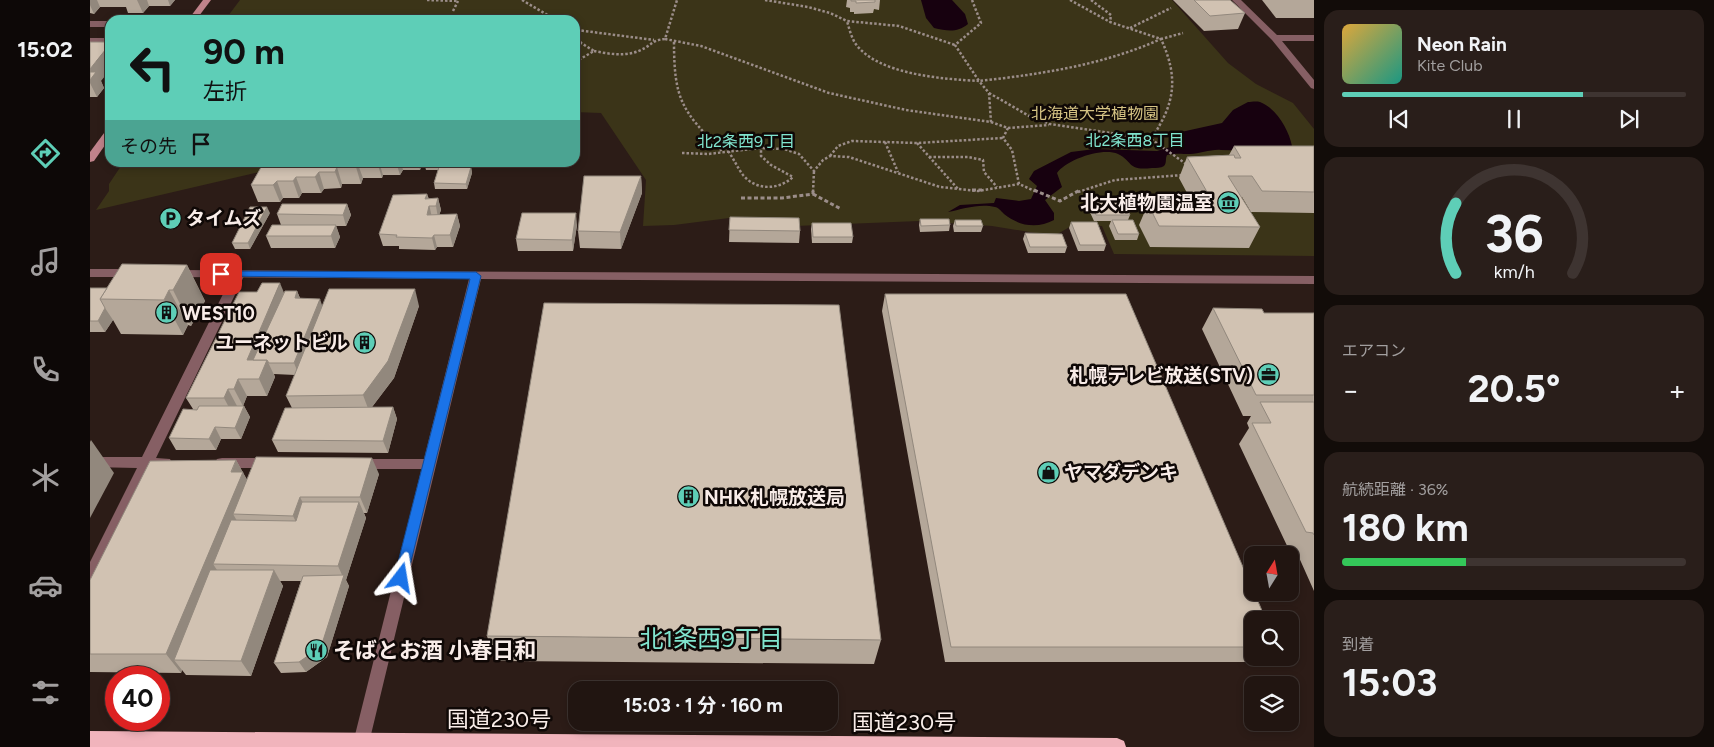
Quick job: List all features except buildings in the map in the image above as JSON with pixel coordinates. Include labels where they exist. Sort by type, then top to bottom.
[{"type":"highway","name":"国道230号","points":[[90,740],[360,745],[1117,747]]},
{"type":"main road","points":[[196,15],[207,0]]},
{"type":"main road","points":[[90,159],[105,139]]},
{"type":"street","points":[[1236,0],[1276,38],[1314,86]]},
{"type":"street","points":[[90,24],[105,24]]},
{"type":"street","points":[[1276,38],[1314,38]]},
{"type":"street","points":[[90,41],[105,41]]},
{"type":"street","points":[[90,273],[140,274]]},
{"type":"street","points":[[160,274],[1314,280]]},
{"type":"street","points":[[90,577],[240,274]]},
{"type":"street","points":[[360,745],[476,276]]},
{"type":"street","points":[[90,462],[176,463]]},
{"type":"street","points":[[206,463],[285,463]]},
{"type":"street","points":[[345,464],[429,464]]},
{"type":"path","points":[[427,0],[458,0],[453,12]]},
{"type":"path","points":[[522,0],[548,15]]},
{"type":"path","points":[[665,39],[676,0]]},
{"type":"path","points":[[765,0],[808,8],[847,21],[900,26],[955,45],[979,81],[990,93],[1031,117],[1050,124],[1151,139],[1165,147],[1187,165]]},
{"type":"path","points":[[955,45],[981,23],[972,0]]},
{"type":"path","points":[[1070,0],[1083,10],[1110,22],[1161,39],[1170,54],[1173,73],[1173,95],[1165,121],[1151,139]]},
{"type":"path","points":[[1091,0],[1111,15],[1110,22]]},
{"type":"path","points":[[1130,28],[1171,8]]},
{"type":"path","points":[[847,21],[857,45],[872,57],[901,69],[939,79],[979,81],[1052,72],[1093,63],[1183,33]]},
{"type":"path","points":[[580,30],[654,40],[665,39],[701,46],[837,96],[897,108],[991,122],[1008,128],[1050,124]]},
{"type":"path","points":[[580,40],[581,43],[594,51],[620,55],[636,53],[647,48],[654,40]]},
{"type":"path","points":[[674,42],[673,66],[679,101],[688,117],[722,151]]},
{"type":"path","points":[[580,60],[594,51]]},
{"type":"path","points":[[990,93],[991,122]]},
{"type":"path","points":[[1002,138],[1008,128]]},
{"type":"path","points":[[813,194],[814,171],[838,146],[852,141],[917,143],[1002,138]]},
{"type":"path","points":[[1002,138],[1012,150],[1019,184]]},
{"type":"path","points":[[885,141],[898,172]]},
{"type":"path","points":[[917,143],[923,147],[929,157],[952,177],[958,189]]},
{"type":"path","points":[[728,150],[746,179],[760,187],[773,188],[787,184],[793,177],[771,165],[761,156],[761,148]]},
{"type":"path","points":[[682,153],[761,148],[784,149],[799,154],[814,171]]},
{"type":"path","points":[[830,156],[848,157],[940,187],[978,191],[1019,184],[1060,201],[1087,187],[1115,180],[1190,175]]},
{"type":"path","points":[[929,157],[983,160],[984,172],[998,188]]},
{"type":"path","points":[[741,198],[782,198],[813,194],[841,209]]},
{"type":"green space","name":"北海道大学植物園","points":[[240,0],[1172,0],[1228,63],[1256,84],[1293,103],[1314,129],[1314,256],[1114,254],[1102,226],[1073,225],[1054,236],[992,226],[919,221],[795,226],[729,218],[674,225],[643,226],[646,180],[601,113],[580,112],[580,15],[229,15]]},
{"type":"green space","points":[[120,167],[281,167],[96,210],[109,191],[109,184]]},
{"type":"shaded area","points":[[921,0],[952,0],[965,14],[968,24],[952,31],[934,28],[926,18]]},
{"type":"shaded area","points":[[1248,102],[1260,102],[1276,114],[1288,133],[1292,146],[1266,151],[1217,150],[1194,154],[1170,154],[1167,155],[1163,167],[1144,169],[1134,167],[1123,157],[1111,152],[1085,156],[1076,159],[1057,173],[1062,187],[1045,200],[1054,213],[1054,220],[1041,225],[1022,224],[997,208],[989,206],[971,207],[948,212],[960,205],[994,203],[996,198],[1019,201],[1031,199],[1037,186],[1029,179],[1034,171],[1071,152],[1095,149],[1157,151],[1170,147],[1181,132],[1222,123],[1233,110]]},
{"type":"place","name":"北大植物園温室","points":[[1229,202]]},
{"type":"place","name":"タイムズ","points":[[170,218]]},
{"type":"place","name":"WEST10","points":[[166,313]]},
{"type":"place","name":"ユーネットビル","points":[[364,342]]},
{"type":"place","name":"札幌テレビ放送(STV)","points":[[1269,375]]},
{"type":"place","name":"ヤマダデンキ","points":[[1048,472]]},
{"type":"place","name":"NHK 札幌放送局","points":[[688,497]]},
{"type":"place","name":"そばとお酒 小春日和","points":[[317,650]]},
{"type":"district","name":"北2条西8丁目","points":[[1135,140]]},
{"type":"district","name":"北2条西9丁目","points":[[746,141]]},
{"type":"district","name":"北1条西9丁目","points":[[711,638]]},
{"type":"route","points":[[221,274],[476,276],[401,578]]}]
